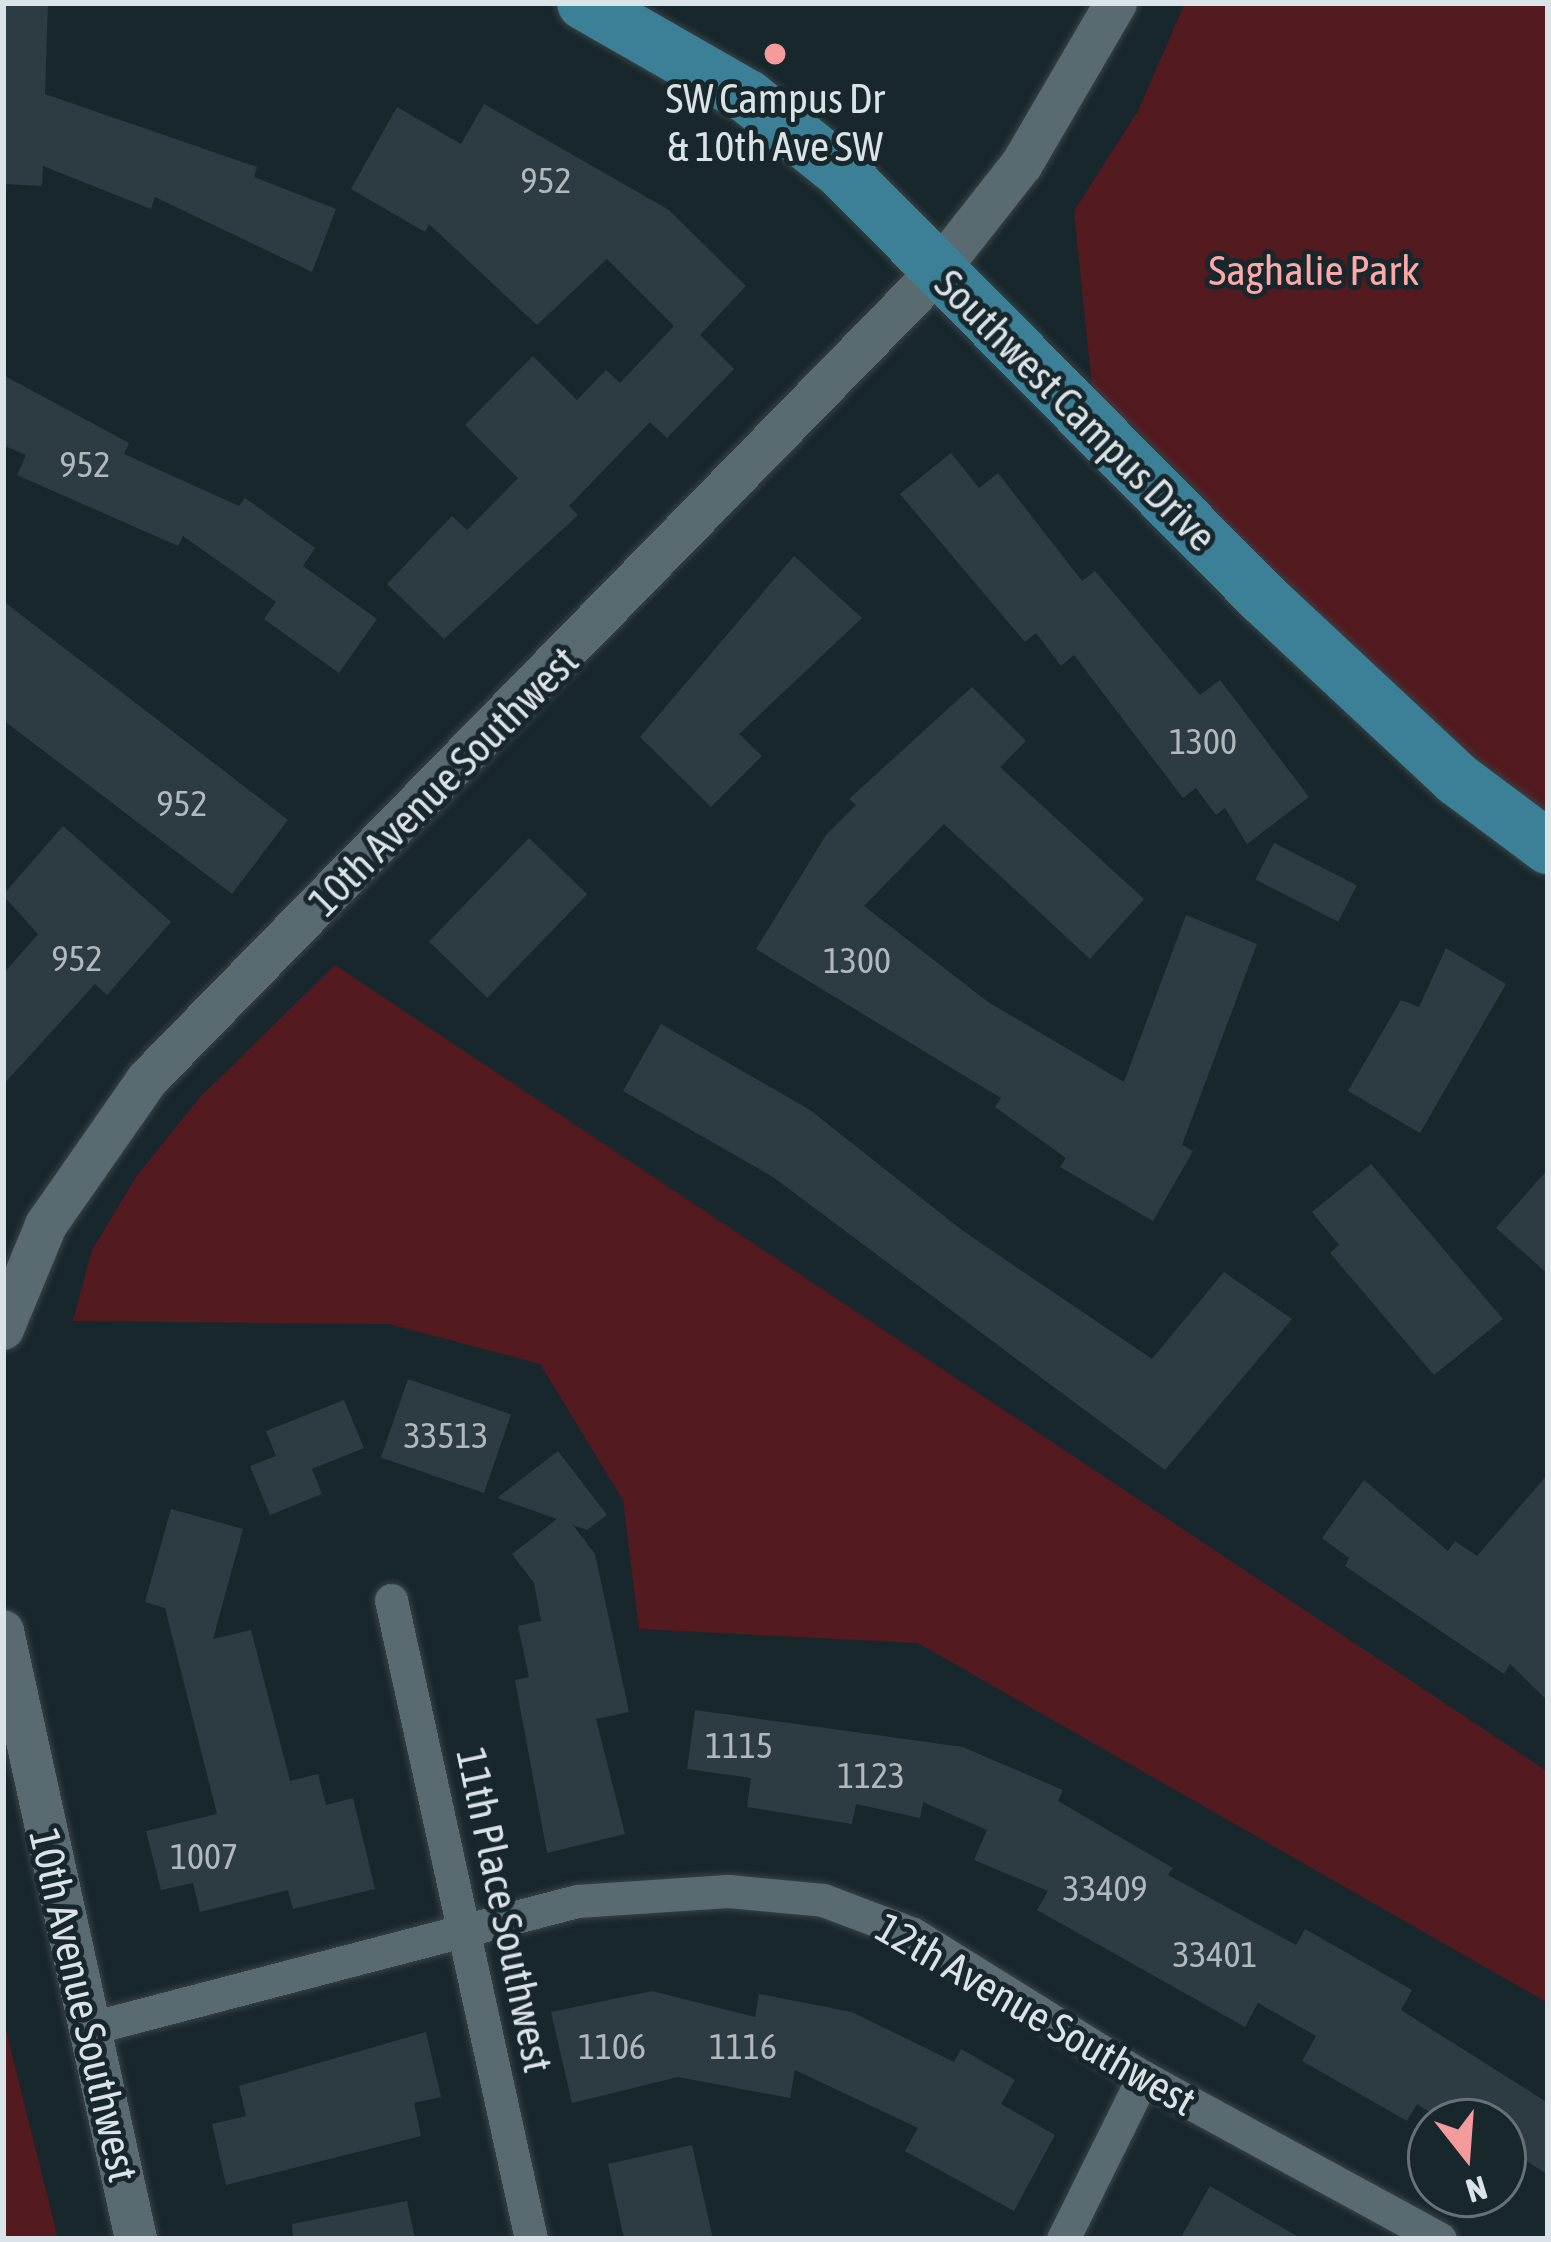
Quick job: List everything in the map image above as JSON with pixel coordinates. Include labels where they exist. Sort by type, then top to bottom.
[{"type":"main road","name":"Southwest Campus Drive","points":[[584,3],[748,97],[842,172],[1263,598],[1457,779],[1548,847]]},
{"type":"street","points":[[938,272],[1022,164],[1116,3]]},
{"type":"street","name":"10th Avenue Southwest","points":[[3,1329],[46,1225],[147,1081],[938,272]]},
{"type":"street","name":"11th Place Southwest","points":[[391,1600],[531,2239]]},
{"type":"street","name":"10th Avenue Southwest","points":[[3,1631],[136,2239]]},
{"type":"street","name":"12th Avenue Southwest","points":[[92,2028],[577,1901],[728,1891],[823,1900],[913,1934],[1143,2077],[1440,2239]]},
{"type":"street","points":[[1063,2239],[1143,2077]]},
{"type":"green space","name":"Saghalie Park","points":[[1185,3],[1548,3],[1548,847],[1096,426],[1074,211],[1138,111]]},
{"type":"green space","points":[[335,965],[1548,1772],[1548,2003],[918,1643],[639,1629],[623,1500],[540,1364],[389,1324],[73,1321],[92,1250],[136,1177],[200,1097]]},
{"type":"green space","points":[[3,2018],[58,2239],[3,2239]]},
{"type":"building","points":[[3,3],[48,3],[45,94],[257,167],[254,177],[336,209],[312,272],[155,197],[151,209],[43,166],[42,186],[3,184]]},
{"type":"building","points":[[484,104],[669,210],[746,286],[700,335],[734,369],[667,438],[650,422],[569,506],[578,515],[444,639],[387,584],[452,516],[467,530],[518,478],[465,425],[533,356],[577,400],[606,370],[620,383],[674,326],[607,259],[537,325],[429,224],[425,232],[351,189],[397,107],[461,144]]},
{"type":"building","points":[[3,375],[129,443],[124,454],[239,506],[245,498],[315,548],[303,566],[377,619],[339,673],[264,619],[276,602],[183,536],[178,546],[17,475],[26,455],[3,445]]},
{"type":"building","points":[[951,453],[979,488],[998,473],[1082,581],[1095,571],[1200,695],[1220,680],[1309,797],[1247,844],[1225,808],[1216,815],[1196,788],[1183,798],[1074,655],[1061,666],[1036,633],[1025,642],[900,494]]},
{"type":"building","points":[[794,556],[862,618],[739,734],[762,756],[711,807],[640,737]]},
{"type":"building","points":[[3,601],[288,820],[232,894],[3,720]]},
{"type":"building","points":[[972,687],[1026,741],[1000,767],[1144,899],[1090,959],[944,824],[864,906],[988,1002],[1124,1082],[1186,915],[1257,944],[1182,1145],[1193,1151],[1153,1221],[1060,1167],[1066,1158],[995,1107],[1001,1098],[756,949],[826,835],[856,805],[849,799]]},
{"type":"building","points":[[63,826],[171,922],[107,995],[95,984],[3,1085],[3,974],[38,934],[3,895]]},
{"type":"building","points":[[529,838],[587,894],[487,998],[429,942]]},
{"type":"building","points":[[1274,843],[1357,885],[1338,922],[1255,880]]},
{"type":"building","points":[[1446,948],[1506,984],[1420,1133],[1348,1091],[1401,1000],[1419,1007]]},
{"type":"building","points":[[661,1024],[810,1110],[963,1231],[1152,1359],[1224,1272],[1292,1319],[1165,1470],[773,1177],[623,1091]]},
{"type":"building","points":[[1371,1164],[1503,1319],[1434,1375],[1330,1253],[1339,1245],[1312,1212]]},
{"type":"building","points":[[1548,1169],[1548,1274],[1496,1228]]},
{"type":"building","points":[[408,1379],[511,1414],[484,1493],[381,1457]]},
{"type":"building","points":[[344,1400],[364,1448],[312,1469],[322,1494],[270,1515],[250,1466],[276,1456],[266,1431]]},
{"type":"building","points":[[558,1451],[607,1515],[587,1530],[573,1525],[595,1554],[629,1712],[596,1719],[625,1834],[547,1853],[515,1680],[529,1677],[518,1626],[541,1621],[534,1583],[512,1554],[557,1519],[497,1498]]},
{"type":"building","points":[[1548,1474],[1548,1701],[1510,1664],[1504,1674],[1345,1566],[1349,1558],[1322,1538],[1364,1480],[1448,1551],[1455,1541],[1477,1556]]},
{"type":"building","points":[[171,1509],[243,1529],[213,1639],[251,1630],[290,1781],[318,1774],[326,1805],[353,1798],[375,1889],[293,1909],[288,1890],[200,1912],[193,1883],[161,1890],[146,1831],[217,1814],[165,1608],[145,1602]]},
{"type":"building","points":[[695,1710],[963,1747],[1063,1790],[1058,1801],[1173,1868],[1168,1875],[1296,1945],[1305,1929],[1412,1990],[1401,2010],[1548,2103],[1548,2175],[1527,2161],[1527,2098],[1407,2098],[1407,2121],[1302,2061],[1316,2036],[1258,2003],[1245,2027],[1037,1910],[1048,1891],[974,1860],[987,1830],[923,1802],[920,1818],[856,1804],[852,1824],[747,1807],[751,1778],[687,1769]]},
{"type":"building","points":[[652,1991],[755,2017],[759,1994],[852,2012],[954,2062],[961,2049],[1015,2080],[1001,2104],[1055,2135],[1014,2211],[905,2151],[918,2128],[795,2070],[790,2098],[678,2077],[572,2103],[551,2012]]},
{"type":"building","points":[[426,2032],[441,2097],[414,2103],[421,2136],[226,2185],[212,2124],[246,2116],[239,2086]]},
{"type":"building","points":[[692,2145],[713,2239],[624,2239],[608,2164]]},
{"type":"building","points":[[1210,2186],[1302,2239],[1180,2239]]},
{"type":"building","points":[[407,2201],[415,2239],[293,2239],[292,2224]]},
{"type":"place","name":"SW Campus Dr & 10th Ave SW","points":[[775,54]]}]
